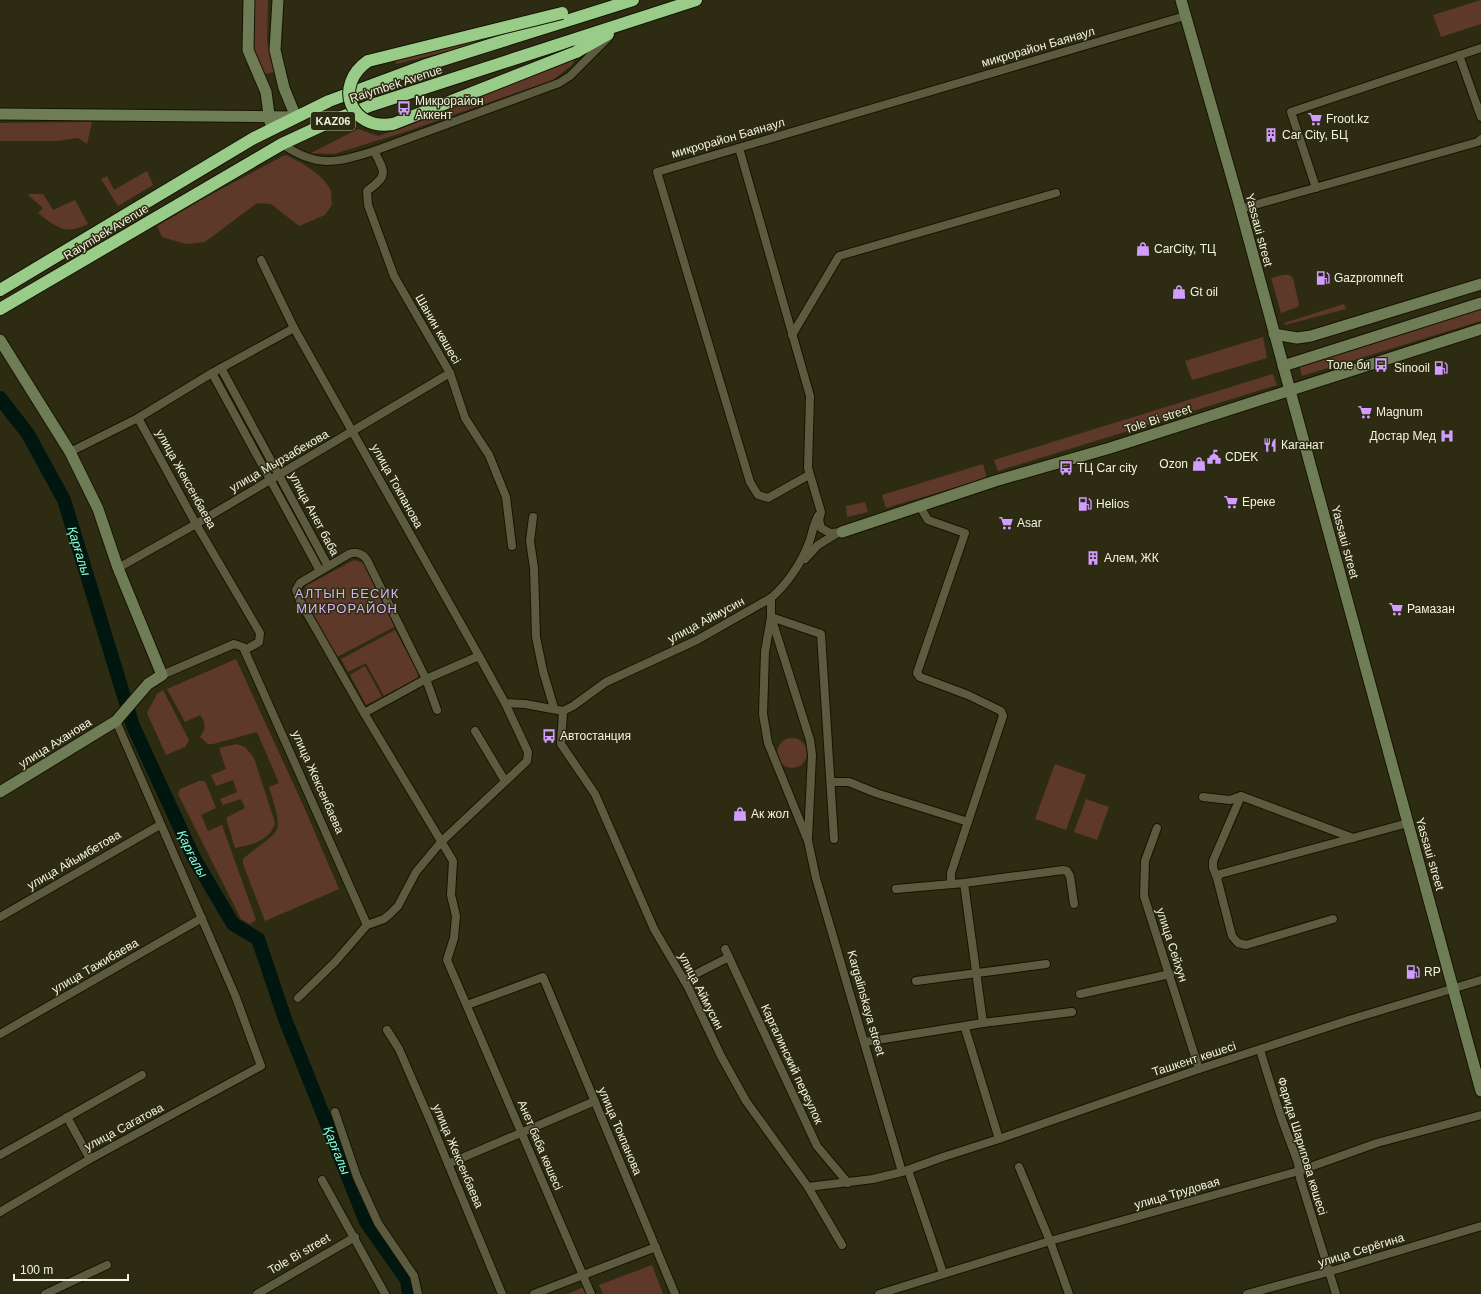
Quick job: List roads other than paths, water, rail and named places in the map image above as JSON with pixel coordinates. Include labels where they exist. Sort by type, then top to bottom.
[{"type":"highway","name":"Raiymbek Avenue","points":[[0,290],[269,130],[296,117],[370,84],[415,68],[632,0]]},
{"type":"highway","points":[[632,0],[562,13],[368,61],[357,70],[352,78],[349,88],[350,102],[355,112],[366,122],[375,125],[393,124],[576,52],[635,19]]},
{"type":"highway","name":"Raiymbek Avenue","points":[[0,309],[282,144],[336,119],[696,0]]},
{"type":"main road","points":[[248,0],[248,50],[266,92],[270,116],[269,130]]},
{"type":"main road","points":[[0,114],[296,117],[284,88],[275,50],[278,0]]},
{"type":"main road","name":"Yassaui street","points":[[1180,0],[1240,209],[1481,1091]]},
{"type":"main road","points":[[266,92],[284,88]]},
{"type":"main road","points":[[1274,334],[1297,338],[1312,336],[1481,284]]},
{"type":"main road","points":[[1283,366],[1481,303]]},
{"type":"main road","name":"Tole Bi street","points":[[842,532],[919,506],[1290,391],[1481,329]]},
{"type":"main road","points":[[0,340],[70,452],[98,509],[118,568],[162,675],[148,684],[134,702],[119,717]]},
{"type":"main road","name":"улица Аханова","points":[[0,792],[119,717]]},
{"type":"street","name":"микрорайон Баянаул","points":[[809,475],[768,498],[758,495],[750,482],[657,172],[1185,16]]},
{"type":"street","points":[[282,144],[309,159],[329,162],[348,159],[374,151],[559,83],[570,76],[617,29]]},
{"type":"street","points":[[1316,188],[1291,112],[1481,48]]},
{"type":"street","points":[[1460,55],[1481,117]]},
{"type":"street","points":[[1240,209],[1478,142],[1481,139]]},
{"type":"street","points":[[739,148],[810,396],[809,475],[821,512],[819,520],[821,528],[830,533],[842,532]]},
{"type":"street","name":"Шанин көшесі","points":[[374,151],[383,169],[383,176],[380,181],[367,191],[368,205],[394,276],[450,373],[465,418],[489,455],[506,497],[512,546]]},
{"type":"street","points":[[792,335],[839,256],[1056,193]]},
{"type":"street","name":"улица Токпанова","points":[[261,260],[294,328],[353,432],[476,658],[505,703],[528,752],[527,761],[505,781]]},
{"type":"street","points":[[70,452],[138,418],[212,373],[294,328]]},
{"type":"street","name":"улица Анет баба","points":[[221,368],[328,566]]},
{"type":"street","points":[[212,373],[320,571]]},
{"type":"street","name":"улица Мырзабекова","points":[[118,568],[353,432],[450,373]]},
{"type":"street","name":"улица Жексенбаева","points":[[138,418],[196,524],[260,633],[258,643],[245,650],[367,925]]},
{"type":"street","points":[[919,506],[928,520],[965,533],[917,673],[920,677],[1001,711],[1003,716],[951,873],[951,884]]},
{"type":"street","name":"улица Аймусин","points":[[821,512],[816,518],[808,547],[796,569],[778,592],[771,598],[697,640],[606,682],[573,706],[563,711],[561,744],[595,794],[654,929],[684,980],[721,1056],[746,1101],[808,1187],[842,1245]]},
{"type":"street","points":[[533,517],[530,541],[534,568],[536,637],[542,671],[554,708]]},
{"type":"street","points":[[796,569],[818,545],[842,532]]},
{"type":"street","name":"улица Анет баба","points":[[437,710],[426,679],[365,558],[358,553],[352,553],[298,585],[296,593],[441,842]]},
{"type":"street","points":[[771,598],[771,617],[765,660],[764,714],[768,743],[808,841]]},
{"type":"street","points":[[771,617],[821,634],[834,839]]},
{"type":"street","points":[[771,617],[810,740],[812,755],[808,841]]},
{"type":"street","points":[[162,675],[234,644],[241,645],[245,650]]},
{"type":"street","points":[[366,711],[426,679],[476,658]]},
{"type":"street","points":[[505,703],[525,704],[554,708],[563,711]]},
{"type":"street","points":[[119,717],[160,825],[202,918]]},
{"type":"street","points":[[298,998],[335,962],[367,925],[384,919],[395,910],[416,872],[441,842],[505,781],[475,731]]},
{"type":"street","points":[[831,782],[849,782],[876,793],[968,822]]},
{"type":"street","points":[[1203,796],[1230,800],[1241,796],[1353,838]]},
{"type":"street","points":[[1241,796],[1213,861],[1213,868],[1232,936],[1238,943],[1246,945],[1332,919]]},
{"type":"street","points":[[1217,878],[1220,874],[1408,824]]},
{"type":"street","name":"улица Айымбетова","points":[[0,917],[160,825]]},
{"type":"street","name":"улица Сейхун","points":[[1157,828],[1145,861],[1143,885],[1147,908],[1170,974],[1199,1069]]},
{"type":"street","name":"Kargalinskaya street","points":[[808,841],[816,878],[864,1042],[905,1171],[943,1273]]},
{"type":"street","name":"Анет баба көшесі","points":[[441,842],[453,861],[451,895],[456,916],[454,938],[447,960],[591,1294]]},
{"type":"street","points":[[896,889],[964,883],[1063,870],[1067,871],[1070,876],[1074,904]]},
{"type":"street","points":[[964,883],[983,1023]]},
{"type":"street","name":"улица Тажибаева","points":[[0,1034],[202,918]]},
{"type":"street","name":"улица Сагатова","points":[[0,1212],[90,1159],[261,1066],[235,995],[202,918]]},
{"type":"street","name":"Каргалинский переулок","points":[[684,980],[727,953],[817,1146],[848,1183]]},
{"type":"street","points":[[916,981],[1046,964]]},
{"type":"street","points":[[1080,994],[1170,974]]},
{"type":"street","name":"улица Токпанова","points":[[467,1005],[543,977],[675,1294]]},
{"type":"street","name":"Ташкент көшесі","points":[[808,1187],[848,1183],[905,1171],[1199,1069],[1352,1019],[1481,980]]},
{"type":"street","points":[[864,1042],[965,1028],[983,1023],[1072,1012]]},
{"type":"street","points":[[965,1028],[999,1139]]},
{"type":"street","name":"улица Жексенбаева","points":[[387,1030],[399,1050],[502,1294]]},
{"type":"street","name":"Фарида Шарипова көшесі","points":[[1260,1050],[1299,1171],[1328,1272],[1336,1294]]},
{"type":"street","points":[[0,1155],[142,1075]]},
{"type":"street","points":[[448,1164],[522,1134],[595,1101]]},
{"type":"street","points":[[335,1112],[360,1183],[378,1223],[414,1276],[418,1294]]},
{"type":"street","name":"улица Трудовая","points":[[879,1294],[1050,1241],[1299,1171],[1377,1143],[1481,1115]]},
{"type":"street","points":[[67,1117],[90,1159]]},
{"type":"street","points":[[1020,1167],[1050,1241],[1069,1294]]},
{"type":"street","points":[[322,1180],[355,1237],[385,1294]]},
{"type":"street","name":"улица Серёгина","points":[[1247,1294],[1328,1272],[1481,1226]]},
{"type":"street","name":"Tole Bi street","points":[[257,1294],[355,1237]]},
{"type":"street","points":[[534,1294],[656,1247]]},
{"type":"street","points":[[45,1294],[107,1265]]},
{"type":"waterway","name":"Қарғалы","points":[[0,398],[28,434],[64,500],[133,726],[194,858],[233,924],[258,939],[285,1019],[366,1222],[407,1280],[409,1294]]},
{"type":"place","name":"Микрорайон Аккент","points":[[404,108]]},
{"type":"place","name":"Froot.kz","points":[[1315,119]]},
{"type":"place","name":"Car City, БЦ","points":[[1271,135]]},
{"type":"place","name":"CarCity, ТЦ","points":[[1143,249]]},
{"type":"place","name":"Gazpromneft","points":[[1323,278]]},
{"type":"place","name":"Gt oil","points":[[1179,292]]},
{"type":"place","name":"Толе би","points":[[1381,365]]},
{"type":"place","name":"Sinooil","points":[[1441,368]]},
{"type":"place","name":"Magnum","points":[[1365,412]]},
{"type":"place","name":"Достар Мед","points":[[1447,436]]},
{"type":"place","name":"Каганат","points":[[1270,445]]},
{"type":"place","name":"CDEK","points":[[1214,457]]},
{"type":"place","name":"Ozon","points":[[1199,464]]},
{"type":"place","name":"ТЦ Car city","points":[[1066,468]]},
{"type":"place","name":"Ереке","points":[[1231,502]]},
{"type":"place","name":"Helios","points":[[1085,504]]},
{"type":"place","name":"Asar","points":[[1006,523]]},
{"type":"place","name":"Алем, ЖК","points":[[1093,558]]},
{"type":"place","name":"Рамазан","points":[[1396,609]]},
{"type":"place","name":"Автостанция","points":[[549,736]]},
{"type":"place","name":"Ак жол","points":[[740,814]]},
{"type":"place","name":"RP","points":[[1413,972]]},
{"type":"district","name":"АЛТЫН БЕСИК МИКРОРАЙОН","points":[[347,600]]}]
